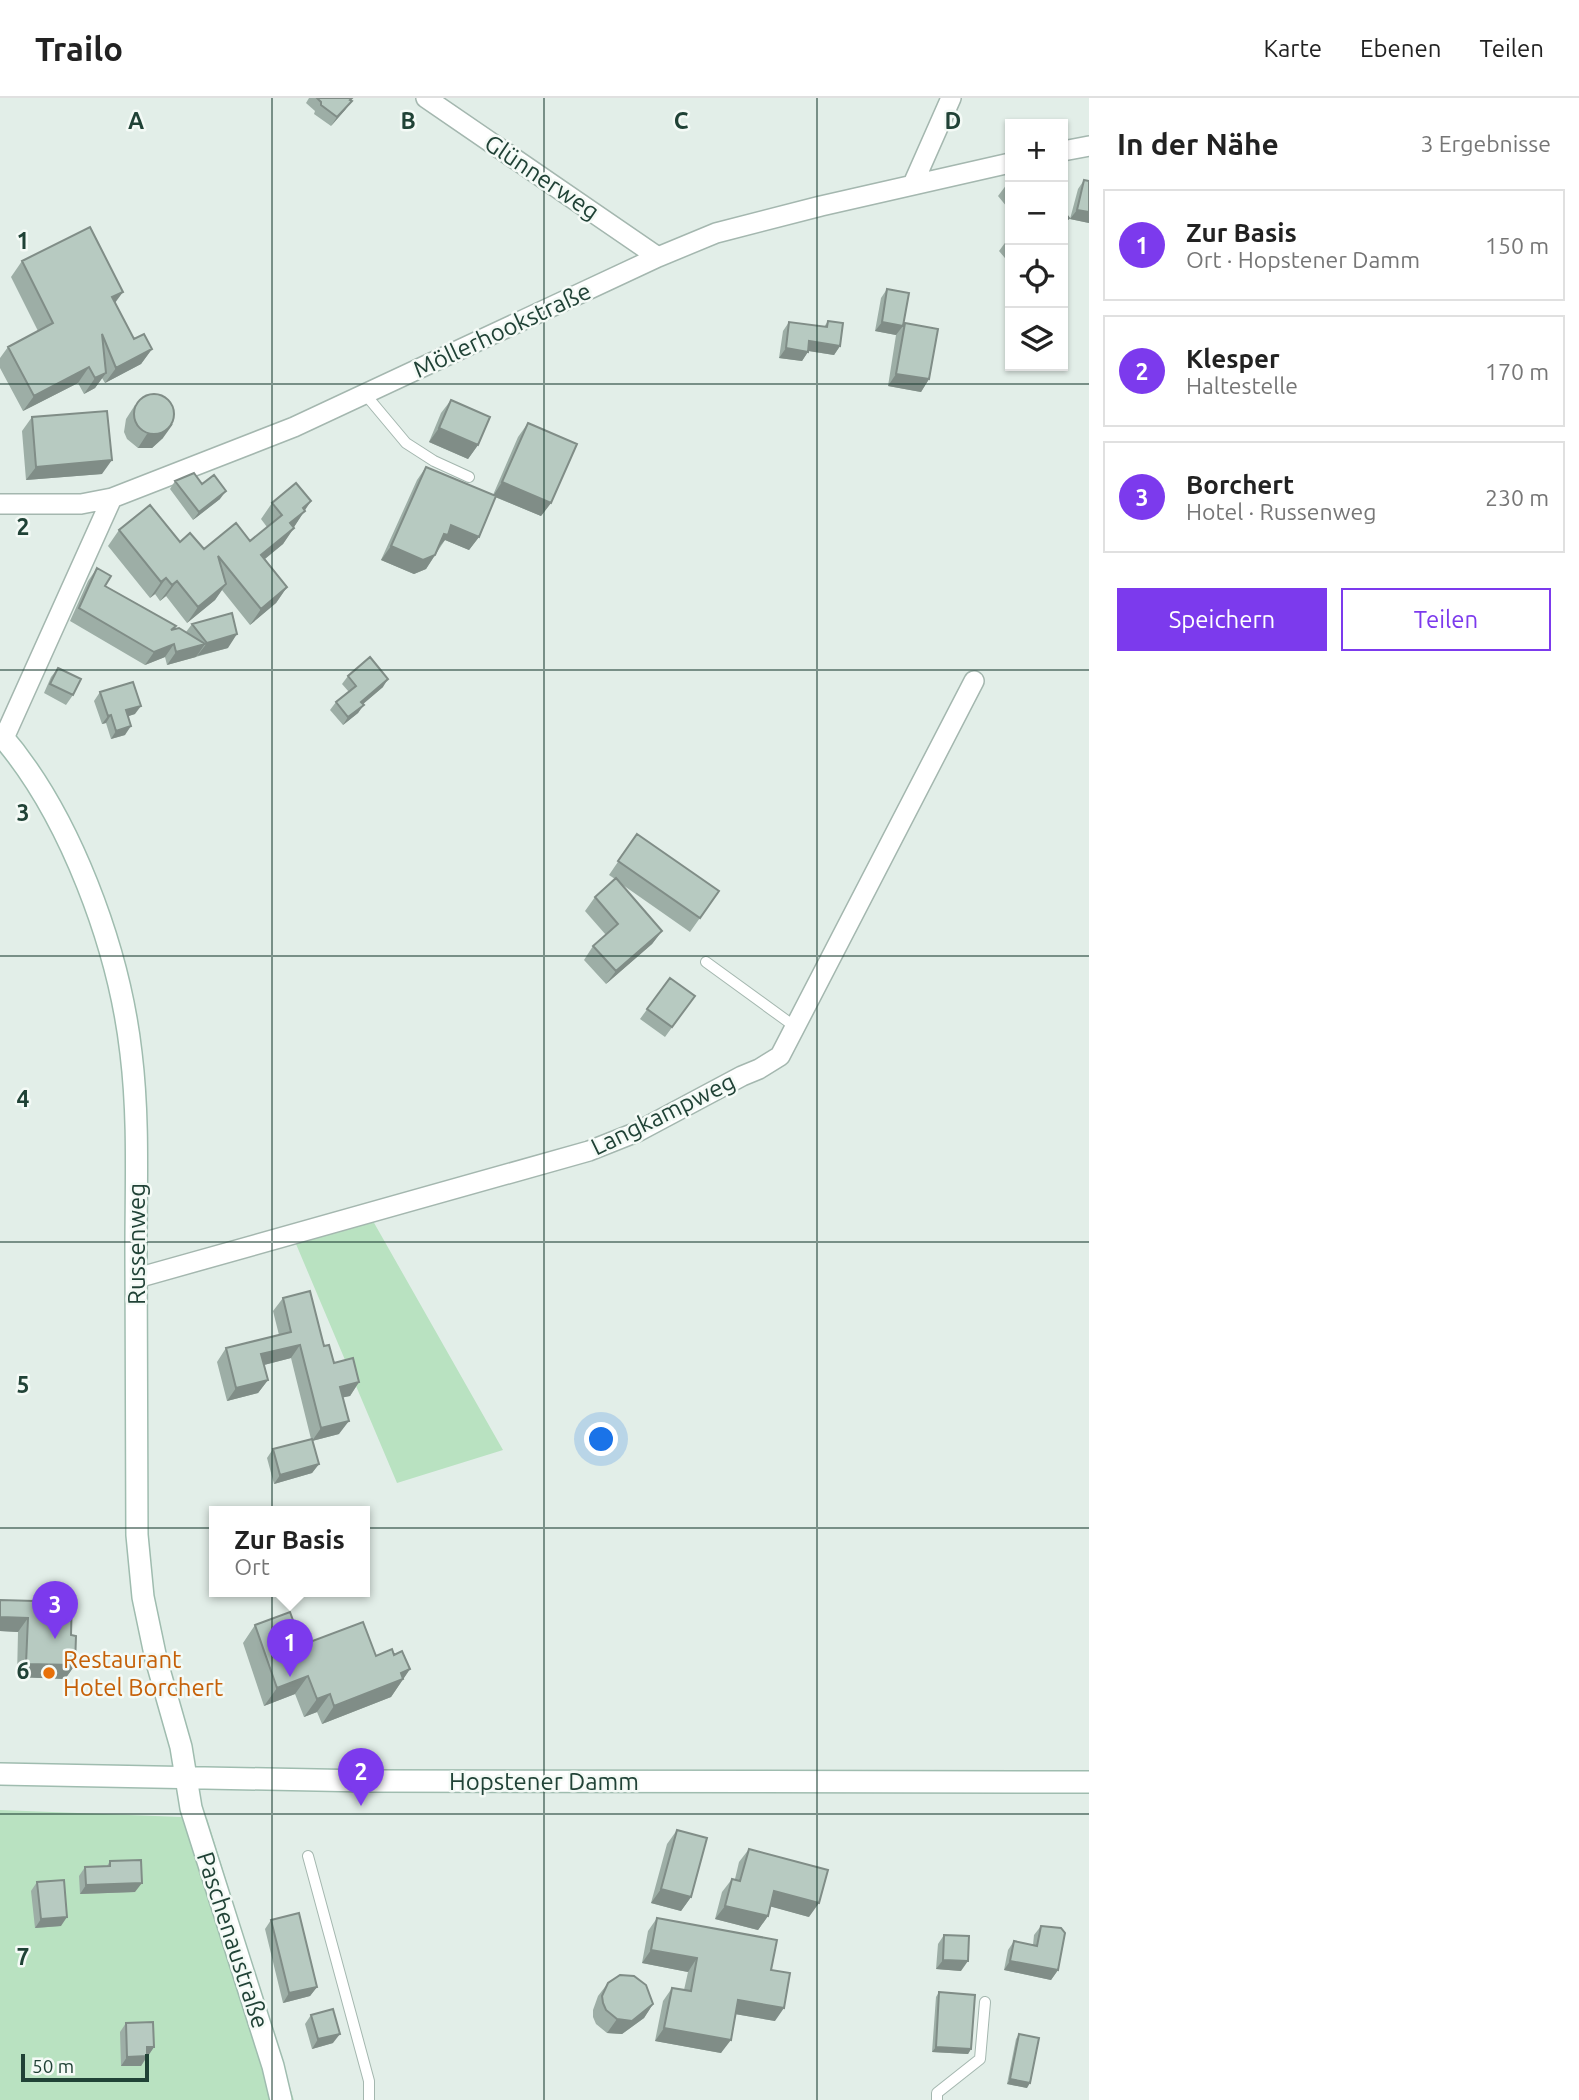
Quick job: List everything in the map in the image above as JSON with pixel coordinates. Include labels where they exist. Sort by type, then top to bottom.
[{"type":"street","name":"Glünnerweg","points":[[426,98],[658,257]]},
{"type":"street","points":[[914,184],[951,98]]},
{"type":"street","points":[[1068,150],[1089,146]]},
{"type":"street","name":"Möllerhookstraße","points":[[0,504],[81,504],[112,498],[294,428],[658,257],[716,233],[1005,164]]},
{"type":"street","points":[[2,736],[112,498]]},
{"type":"street","name":"Langkampweg","points":[[137,1278],[589,1152],[637,1132],[780,1056],[974,681]]},
{"type":"street","name":"Russenweg","points":[[2,736],[38,787],[64,832],[88,885],[114,965],[131,1054],[136,1132],[137,1535],[143,1597],[156,1659],[188,1779]]},
{"type":"street","name":"Hopstener Damm","points":[[0,1774],[188,1779],[1089,1782]]},
{"type":"street","name":"Paschenaustraße","points":[[188,1779],[191,1808],[254,2003],[281,2100]]},
{"type":"lane","points":[[365,394],[406,443],[469,477]]},
{"type":"lane","points":[[706,962],[794,1026]]},
{"type":"lane","points":[[308,1856],[369,2081],[369,2100]]},
{"type":"lane","points":[[937,2100],[937,2093],[980,2059],[985,2002]]},
{"type":"green space","points":[[373,1221],[503,1450],[397,1483],[296,1244]]},
{"type":"green space","points":[[0,1810],[207,1818],[294,2100],[0,2100]]},
{"type":"building","points":[[317,98],[352,98],[352,101],[337,117],[321,105]]},
{"type":"building","points":[[1084,180],[1089,181],[1089,212],[1077,210]]},
{"type":"building","points":[[90,227],[123,292],[112,297],[134,339],[144,334],[152,349],[116,368],[102,334],[106,373],[95,378],[89,367],[34,396],[8,347],[53,323],[22,261]]},
{"type":"building","points":[[887,289],[909,293],[903,326],[882,322]]},
{"type":"building","points":[[828,321],[843,323],[840,346],[809,341],[808,352],[786,348],[789,322],[827,327]]},
{"type":"building","points":[[905,323],[938,329],[929,379],[896,374]]},
{"type":"building","points":[[154,394],[162,395],[168,400],[173,406],[173,422],[168,428],[162,433],[154,434],[146,433],[140,428],[135,422],[134,414],[135,406],[140,400],[146,395]]},
{"type":"building","points":[[451,400],[490,417],[478,445],[439,428]]},
{"type":"building","points":[[107,411],[112,460],[36,467],[32,417]]},
{"type":"building","points":[[528,423],[577,444],[551,503],[502,482]]},
{"type":"building","points":[[426,467],[496,496],[479,537],[451,525],[435,555],[423,560],[391,546]]},
{"type":"building","points":[[194,473],[202,484],[214,475],[226,491],[199,512],[175,481]]},
{"type":"building","points":[[296,483],[311,501],[303,508],[305,511],[290,523],[294,528],[261,555],[287,587],[261,609],[218,556],[226,584],[198,607],[177,581],[172,585],[166,578],[161,582],[119,530],[150,505],[180,542],[190,533],[204,549],[236,523],[250,541],[282,515],[272,503]]},
{"type":"building","points":[[97,568],[111,576],[105,586],[176,626],[171,630],[179,628],[205,644],[176,652],[174,644],[154,652],[79,608]]},
{"type":"building","points":[[232,613],[237,634],[207,643],[192,624]]},
{"type":"building","points":[[370,657],[388,679],[361,702],[364,705],[348,717],[336,702],[356,686],[348,676]]},
{"type":"building","points":[[58,668],[81,679],[73,695],[50,684]]},
{"type":"building","points":[[133,682],[141,706],[126,710],[131,726],[116,731],[100,692]]},
{"type":"building","points":[[637,834],[719,891],[700,918],[618,861]]},
{"type":"building","points":[[616,878],[662,931],[616,971],[593,946],[618,924],[595,897]]},
{"type":"building","points":[[670,978],[695,996],[672,1027],[647,1009]]},
{"type":"building","points":[[310,1291],[324,1346],[329,1345],[334,1363],[353,1358],[359,1382],[340,1387],[349,1421],[321,1428],[300,1345],[261,1354],[268,1380],[236,1388],[226,1348],[291,1332],[283,1298]]},
{"type":"building","points":[[312,1439],[319,1464],[280,1475],[273,1449]]},
{"type":"building","points":[[35,1597],[72,1598],[71,1635],[76,1636],[75,1665],[26,1664],[28,1618],[0,1617],[0,1600],[35,1601]]},
{"type":"building","points":[[290,1612],[302,1645],[363,1622],[376,1656],[392,1649],[394,1655],[402,1651],[410,1669],[401,1673],[403,1679],[334,1706],[330,1694],[317,1699],[308,1676],[277,1688],[255,1625]]},
{"type":"building","points":[[677,1830],[707,1838],[691,1897],[661,1889]]},
{"type":"building","points":[[749,1849],[828,1870],[819,1903],[774,1891],[768,1916],[725,1906],[732,1879],[740,1881]]},
{"type":"building","points":[[141,1860],[142,1883],[86,1885],[85,1867],[110,1866],[110,1861]]},
{"type":"building","points":[[64,1880],[67,1917],[41,1919],[37,1882]]},
{"type":"building","points":[[299,1913],[317,1987],[289,1993],[271,1920]]},
{"type":"building","points":[[657,1918],[777,1940],[771,1970],[790,1973],[784,2008],[738,2000],[731,2040],[664,2028],[672,1988],[691,1991],[697,1958],[651,1950]]},
{"type":"building","points":[[1041,1926],[1061,1928],[1065,1933],[1058,1970],[1010,1961],[1014,1941],[1037,1946]]},
{"type":"building","points":[[944,1935],[969,1936],[968,1961],[943,1960]]},
{"type":"building","points":[[620,1975],[634,1976],[646,1985],[653,2004],[632,2021],[617,2019],[606,2010],[603,2003],[602,1996],[608,1983]]},
{"type":"building","points":[[939,1992],[975,1995],[971,2049],[936,2047]]},
{"type":"building","points":[[333,2009],[340,2034],[318,2039],[311,2015]]},
{"type":"building","points":[[153,2022],[154,2047],[147,2047],[147,2056],[127,2057],[126,2023]]},
{"type":"building","points":[[1019,2034],[1039,2038],[1030,2083],[1010,2079]]},
{"type":"place","name":"Borchert","points":[[55,1639]]},
{"type":"place","name":"Restaurant Hotel Borchert","points":[[49,1673]]},
{"type":"place","name":"Zur Basis","points":[[290,1677]]},
{"type":"place","name":"Klesper","points":[[361,1806]]}]
